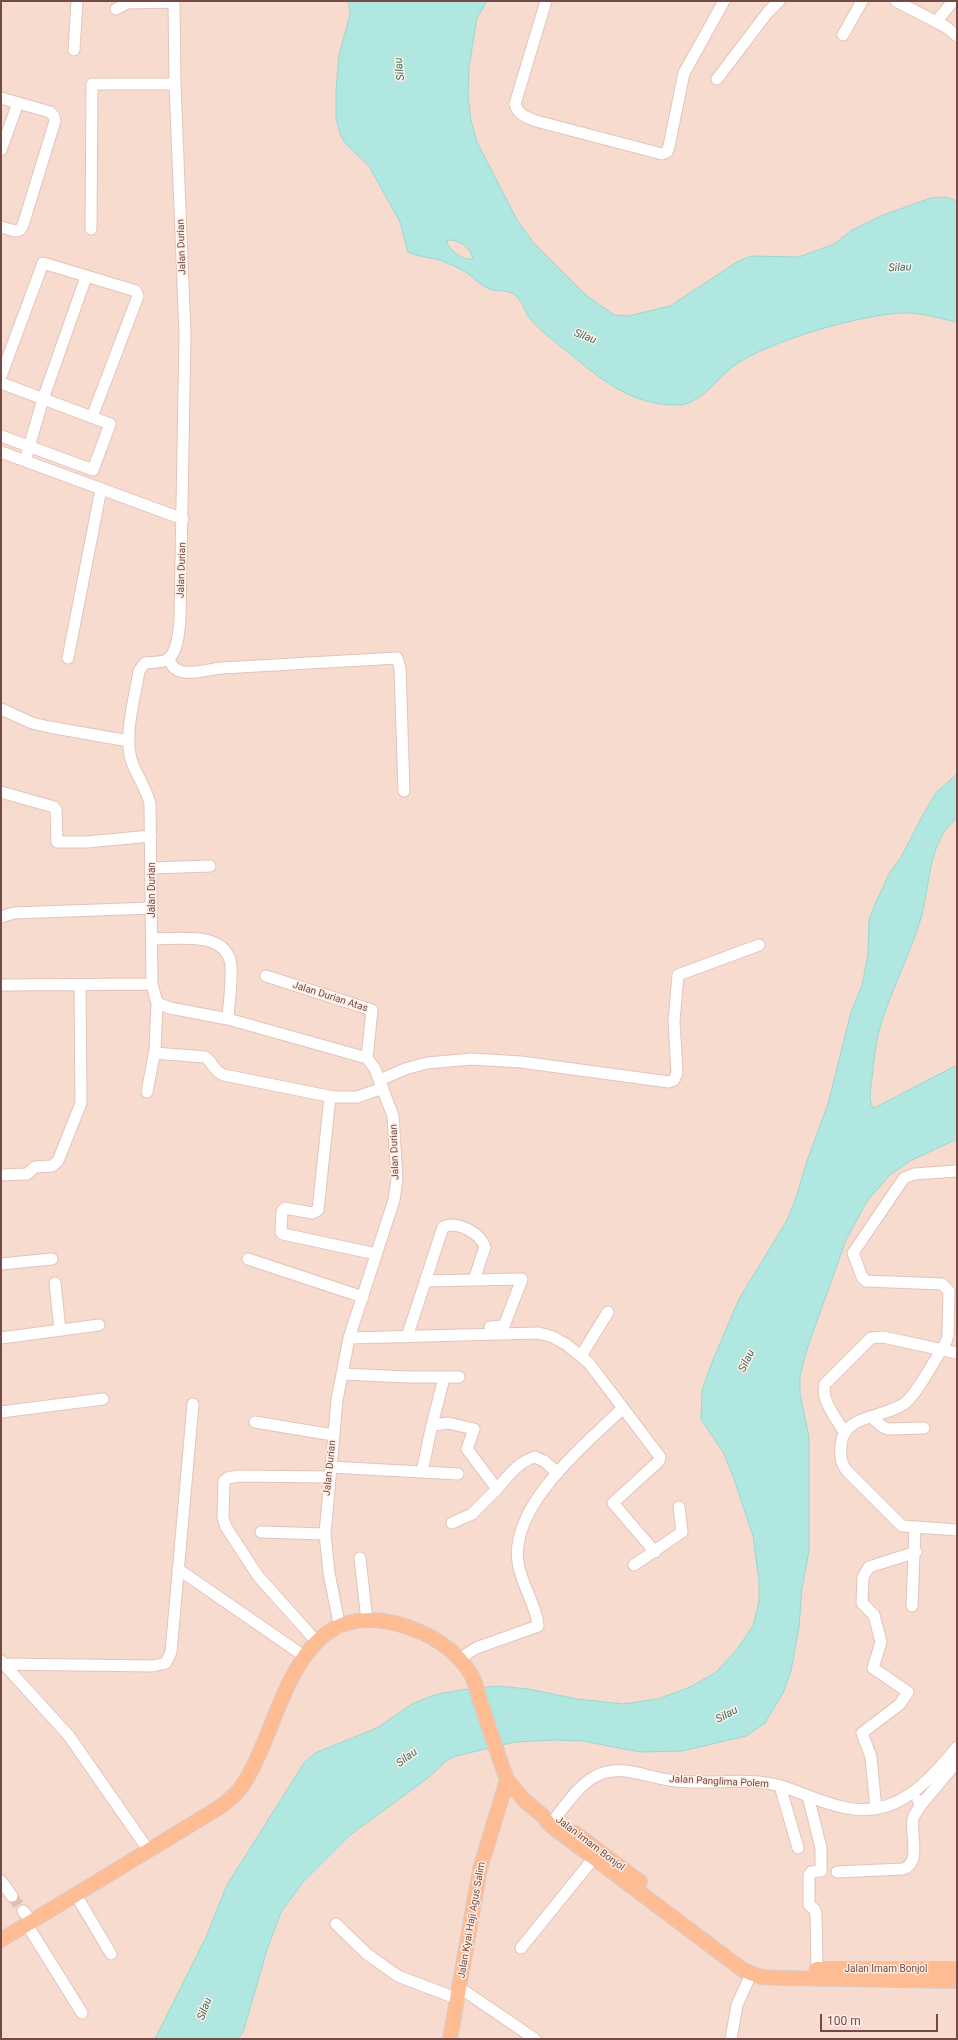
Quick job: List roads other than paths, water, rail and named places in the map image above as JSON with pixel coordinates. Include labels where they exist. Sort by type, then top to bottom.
[{"type":"main road","points":[[1,1940],[27,1918],[76,1895],[220,1807],[237,1793],[249,1774],[285,1692],[304,1656],[316,1642],[340,1628],[367,1621],[391,1622],[408,1627],[442,1644],[459,1659],[472,1675],[507,1780]]},
{"type":"main road","name":"Jalan Imam Bonjol","points":[[507,1780],[525,1801],[737,1966],[751,1974],[780,1978],[893,1974],[957,1969]]},
{"type":"main road","name":"Jalan Kyai Haji Agus Salim","points":[[450,2039],[480,1869],[507,1780]]},
{"type":"main road","name":"Jalan Imam Bonjol","points":[[598,1859],[748,1962],[772,1969],[817,1969],[893,1974],[957,1981]]},
{"type":"street","points":[[74,50],[77,1]]},
{"type":"street","points":[[116,9],[127,3],[174,1]]},
{"type":"street","name":"Jalan Durian","points":[[147,1092],[154,1053],[157,1003],[152,984],[151,836],[148,797],[132,762],[129,741],[139,671],[145,663],[169,658],[173,652],[180,619],[183,519],[185,334],[175,84],[174,1]]},
{"type":"street","points":[[546,1],[515,104],[516,111],[521,115],[536,121],[662,154],[667,152],[669,146],[684,73],[724,1]]},
{"type":"street","points":[[717,79],[768,12],[779,1]]},
{"type":"street","points":[[843,35],[862,1]]},
{"type":"street","points":[[896,1],[936,22],[957,36]]},
{"type":"street","points":[[936,22],[953,1]]},
{"type":"street","points":[[91,229],[92,84],[175,84]]},
{"type":"street","points":[[1,98],[50,112],[54,116],[55,120],[23,225],[20,230],[15,232],[1,227]]},
{"type":"street","points":[[1,150],[18,103]]},
{"type":"street","points":[[1,376],[41,264],[47,263],[89,278],[136,291],[138,294],[92,417]]},
{"type":"street","points":[[25,461],[30,447],[30,440],[46,400],[89,278]]},
{"type":"street","points":[[1,384],[110,424],[94,470],[1,436]]},
{"type":"street","points":[[1,452],[183,519]]},
{"type":"street","points":[[68,658],[101,489]]},
{"type":"street","points":[[169,658],[170,664],[175,669],[191,673],[206,669],[397,658],[400,668],[404,791]]},
{"type":"street","points":[[1,709],[32,723],[129,741]]},
{"type":"street","points":[[1,792],[54,807],[57,842],[87,842],[151,836]]},
{"type":"street","points":[[152,868],[210,866]]},
{"type":"street","points":[[1,917],[14,913],[35,911],[103,911],[152,908]]},
{"type":"street","points":[[152,939],[208,941],[224,948],[231,966],[228,1019]]},
{"type":"street","points":[[154,1053],[201,1056],[208,1059],[215,1070],[224,1075],[330,1097],[357,1097],[405,1069],[427,1063],[472,1059],[521,1062],[669,1082],[674,1080],[678,1073],[674,1021],[678,975],[759,945]]},
{"type":"street","name":"Jalan Durian Atas","points":[[266,976],[372,1010],[367,1058]]},
{"type":"street","points":[[1,1175],[28,1174],[35,1167],[52,1166],[58,1161],[81,1103],[80,984]]},
{"type":"street","points":[[1,985],[152,984]]},
{"type":"street","points":[[157,1003],[170,1008],[228,1019],[367,1058]]},
{"type":"street","name":"Jalan Durian","points":[[340,1628],[329,1573],[325,1534],[337,1400],[349,1338],[394,1200],[397,1179],[393,1116],[376,1069],[367,1058]]},
{"type":"street","points":[[330,1097],[318,1210],[312,1213],[285,1208],[282,1211],[281,1232],[283,1234],[376,1254]]},
{"type":"street","points":[[957,1171],[914,1174],[904,1178],[853,1253],[862,1277],[866,1281],[942,1284],[948,1288],[948,1335],[941,1350],[906,1402],[850,1425],[844,1432],[841,1442],[840,1455],[844,1468],[902,1526],[957,1530]]},
{"type":"street","points":[[408,1333],[443,1227],[451,1225],[460,1226],[483,1242],[485,1247],[474,1280]]},
{"type":"street","points":[[1,1264],[52,1259]]},
{"type":"street","points":[[248,1259],[363,1297]]},
{"type":"street","points":[[349,1338],[503,1327],[522,1279],[425,1281]]},
{"type":"street","points":[[55,1283],[60,1330]]},
{"type":"street","points":[[581,1356],[608,1312]]},
{"type":"street","points":[[1,1338],[99,1325]]},
{"type":"street","points":[[408,1333],[539,1333],[553,1337],[567,1345],[589,1363],[660,1459],[613,1503],[656,1552]]},
{"type":"street","points":[[844,1432],[825,1398],[823,1389],[825,1384],[871,1338],[883,1337],[957,1353]]},
{"type":"street","points":[[343,1374],[444,1378],[459,1377]]},
{"type":"street","points":[[422,1472],[444,1378]]},
{"type":"street","points":[[1,1412],[103,1399]]},
{"type":"street","points":[[2,1662],[154,1666],[166,1663],[172,1652],[193,1404]]},
{"type":"street","points":[[459,1659],[476,1648],[538,1626],[518,1562],[518,1539],[528,1514],[567,1461],[623,1408]]},
{"type":"street","points":[[871,1417],[883,1427],[888,1429],[924,1428]]},
{"type":"street","points":[[255,1422],[333,1435]]},
{"type":"street","points":[[431,1429],[433,1425],[448,1423],[474,1429],[467,1449],[497,1489]]},
{"type":"street","points":[[452,1523],[472,1514],[524,1460],[535,1457],[544,1460],[558,1473]]},
{"type":"street","points":[[316,1642],[258,1576],[226,1527],[223,1518],[224,1481],[228,1478],[238,1476],[330,1472],[422,1472],[458,1474]]},
{"type":"street","points":[[634,1565],[656,1552],[682,1532],[679,1507]]},
{"type":"street","points":[[912,1606],[916,1552],[915,1528]]},
{"type":"street","points":[[261,1532],[325,1534]]},
{"type":"street","points":[[876,1809],[871,1757],[862,1733],[900,1704],[908,1692],[873,1668],[881,1642],[874,1615],[862,1603],[863,1577],[870,1567],[916,1552]]},
{"type":"street","points":[[360,1558],[367,1621]]},
{"type":"street","points":[[178,1569],[304,1656]]},
{"type":"street","points":[[2,1662],[70,1736],[149,1851]]},
{"type":"street","name":"Jalan Panglima Polem","points":[[549,1820],[588,1781],[598,1774],[613,1770],[627,1771],[685,1782],[738,1781],[780,1786],[847,1808],[863,1810],[876,1809],[894,1804],[914,1792],[935,1774],[957,1747]]},
{"type":"street","points":[[837,1872],[910,1867],[913,1863],[914,1854],[912,1821],[921,1805],[957,1762]]},
{"type":"street","points":[[780,1786],[798,1848]]},
{"type":"street","points":[[914,1792],[921,1805]]},
{"type":"street","points":[[808,1796],[821,1848],[821,1871],[811,1872],[809,1875],[808,1896],[809,1905],[815,1910],[816,1914],[817,1969]]},
{"type":"street","points":[[521,1948],[598,1859]]},
{"type":"street","points":[[1,1881],[12,1896]]},
{"type":"street","points":[[76,1895],[111,1954]]},
{"type":"street","points":[[27,1918],[82,2013]]},
{"type":"street","points":[[336,1924],[367,1954],[398,1976],[459,1993],[535,2039]]},
{"type":"street","points":[[731,2039],[737,2006],[751,1974]]},
{"type":"water","name":"Silau","points":[[349,1],[487,1],[477,18],[469,67],[468,96],[471,120],[477,142],[517,220],[533,242],[587,296],[614,315],[628,316],[670,306],[737,262],[751,256],[799,257],[834,244],[852,230],[883,215],[931,198],[945,197],[957,201],[957,322],[928,315],[911,313],[870,317],[792,338],[747,357],[732,367],[700,397],[684,404],[660,404],[631,396],[593,373],[544,333],[531,320],[518,298],[510,292],[486,288],[470,275],[442,261],[408,252],[400,222],[369,166],[345,143],[340,134],[336,118],[336,90],[339,55],[350,15]],"holes":[[[448,240],[464,245],[470,251],[473,259],[466,259],[455,253],[447,243]]]},
{"type":"water","name":"Silau","points":[[957,774],[957,818],[947,828],[935,851],[921,918],[887,1005],[877,1040],[870,1097],[871,1105],[873,1108],[876,1107],[957,1065],[957,1139],[910,1161],[890,1175],[867,1201],[846,1240],[807,1349],[800,1376],[800,1394],[809,1437],[809,1551],[802,1588],[799,1627],[791,1671],[783,1693],[765,1723],[746,1736],[682,1751],[640,1752],[583,1741],[556,1740],[515,1742],[456,1756],[447,1760],[428,1778],[350,1835],[303,1882],[281,1912],[267,1950],[243,2032],[238,2039],[155,2039],[206,1937],[227,1885],[304,1763],[315,1753],[377,1728],[412,1704],[434,1695],[460,1690],[498,1686],[528,1689],[577,1699],[623,1704],[658,1699],[690,1687],[715,1673],[735,1652],[753,1626],[759,1602],[759,1581],[753,1536],[733,1476],[723,1452],[701,1419],[702,1390],[739,1299],[786,1222],[796,1198],[807,1161],[828,1104],[851,1012],[862,986],[868,954],[869,920],[876,902],[890,872],[900,859],[936,793]]},
{"type":"tunnel","points":[[12,1896],[23,1911]]}]
